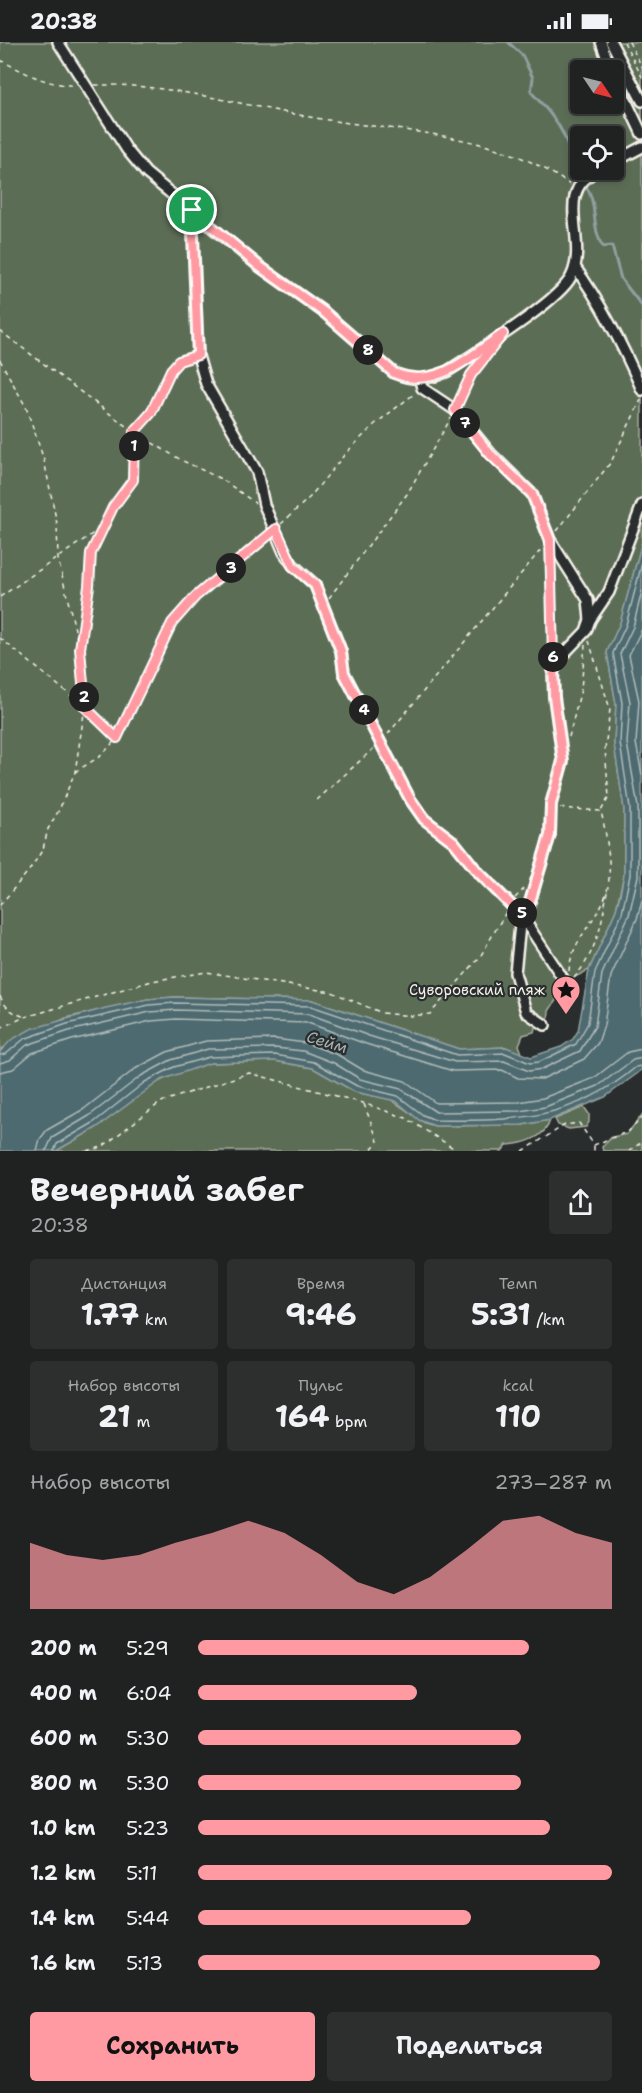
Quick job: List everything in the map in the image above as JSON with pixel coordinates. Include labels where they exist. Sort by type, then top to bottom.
[{"type":"street","points":[[58,42],[127,150],[146,173],[259,266],[325,313],[394,373],[421,384],[455,410],[490,454],[532,494],[550,540],[588,600],[590,621]]},
{"type":"street","points":[[601,42],[607,60]]},
{"type":"street","points":[[611,42],[642,101]]},
{"type":"street","points":[[624,96],[642,134]]},
{"type":"street","points":[[624,157],[642,147]]},
{"type":"street","points":[[421,384],[448,371],[562,290],[575,267],[576,190],[584,180]]},
{"type":"street","points":[[192,210],[198,355],[206,384],[257,472],[264,505],[293,566],[315,585],[341,651],[344,673],[410,799],[424,819],[454,842],[477,871],[521,915],[568,986]]},
{"type":"street","points":[[575,267],[595,294],[623,345],[642,390]]},
{"type":"street","points":[[545,1025],[526,1012],[514,973],[521,915],[529,905],[550,835],[551,813],[563,761],[553,672],[561,657],[586,631],[609,592],[642,505]]},
{"type":"path","points":[[624,42],[642,77]]},
{"type":"path","points":[[629,42],[642,67]]},
{"type":"path","points":[[0,60],[60,86],[153,87],[318,118],[466,140],[536,165],[576,190]]},
{"type":"path","points":[[0,331],[134,432],[182,460],[223,480],[252,502],[264,505]]},
{"type":"path","points":[[80,649],[91,553],[113,507],[133,480],[134,432],[151,413],[171,370],[179,361],[198,355]]},
{"type":"path","points":[[0,360],[26,407],[44,460],[57,524],[58,559],[80,649],[85,707],[75,772],[59,810],[48,829],[43,849],[32,868],[0,905]]},
{"type":"path","points":[[323,606],[407,494],[441,440],[480,361]]},
{"type":"path","points":[[75,772],[102,755],[117,738],[172,623],[195,597],[276,529],[310,497],[345,454],[421,384]]},
{"type":"path","points":[[317,800],[380,743],[550,540],[611,462],[642,400]]},
{"type":"path","points":[[0,598],[102,527]]},
{"type":"path","points":[[550,540],[553,672]]},
{"type":"path","points":[[568,741],[581,689],[586,631]]},
{"type":"path","points":[[568,986],[584,968],[596,942],[607,891],[608,843],[601,811],[609,797],[605,749],[610,709],[586,631]]},
{"type":"path","points":[[0,638],[85,707],[117,738]]},
{"type":"path","points":[[551,813],[560,808],[601,811]]},
{"type":"path","points":[[0,1028],[25,1017],[152,981],[206,972],[332,992],[382,1013],[411,1016],[430,1014],[480,957],[510,904],[537,874]]},
{"type":"path","points":[[568,986],[570,957],[607,891]]},
{"type":"path","points":[[0,996],[3,1004],[13,1013],[25,1017]]},
{"type":"path","points":[[87,1151],[102,1147],[161,1102],[249,1073],[363,1103],[406,1118],[458,1151]]},
{"type":"path","points":[[363,1103],[378,1141],[370,1151]]},
{"type":"path","points":[[594,1145],[629,1131],[642,1118]]},
{"type":"path","points":[[523,1151],[565,1125],[579,1123],[594,1145],[594,1151]]},
{"type":"path","points":[[629,1151],[642,1142]]},
{"type":"green space","points":[[0,42],[642,42],[642,542],[620,623],[607,652],[616,704],[614,744],[624,809],[624,874],[616,910],[589,970],[569,980],[549,1011],[548,1021],[536,1024],[534,1032],[523,1035],[519,1045],[523,1056],[506,1047],[459,1049],[312,1000],[175,997],[148,999],[66,1018],[3,1048],[0,1052]]},
{"type":"green space","points":[[275,1061],[313,1068],[355,1092],[390,1099],[425,1123],[435,1126],[522,1125],[550,1120],[539,1136],[507,1145],[502,1151],[56,1151],[96,1128],[148,1087],[176,1073],[210,1063]]},
{"type":"green space","points":[[584,1107],[589,1114],[586,1127],[569,1129],[558,1125],[555,1119]]},
{"type":"green space","points":[[642,1115],[642,1151],[603,1151],[602,1147],[612,1137],[627,1134]]},
{"type":"water","name":"Сейм","points":[[642,542],[642,1069],[638,1073],[605,1097],[550,1120],[522,1125],[435,1126],[419,1120],[396,1101],[355,1092],[313,1068],[275,1061],[210,1063],[161,1080],[96,1128],[56,1151],[0,1151],[0,1052],[11,1040],[31,1029],[148,999],[175,997],[312,1000],[459,1049],[506,1047],[531,1057],[561,1047],[573,1039],[578,1031],[589,970],[616,910],[624,874],[624,809],[614,744],[616,704],[607,652],[620,623]]},
{"type":"waterway","points":[[508,42],[522,55],[533,78],[531,92],[553,117],[562,132],[570,158]]},
{"type":"waterway","points":[[583,183],[591,197],[599,239],[603,247],[612,246],[621,279],[642,306]]},
{"type":"place","name":"Суворовский пляж","points":[[566,1016]]},
{"type":"route","points":[[192,210],[259,266],[325,313],[394,373],[406,378],[420,380],[433,378],[448,371],[503,334],[485,354],[471,375],[455,410],[490,454],[532,494],[550,540],[554,697],[563,761],[551,804],[550,835],[545,854],[529,905],[521,915],[477,871],[454,842],[424,819],[410,799],[344,673],[341,651],[315,585],[293,566],[284,552],[276,529],[195,597],[172,623],[157,650],[142,691],[117,738],[85,707],[80,649],[91,553],[113,507],[133,480],[136,467],[134,432],[151,413],[171,370],[179,361],[198,355],[192,210]]}]
